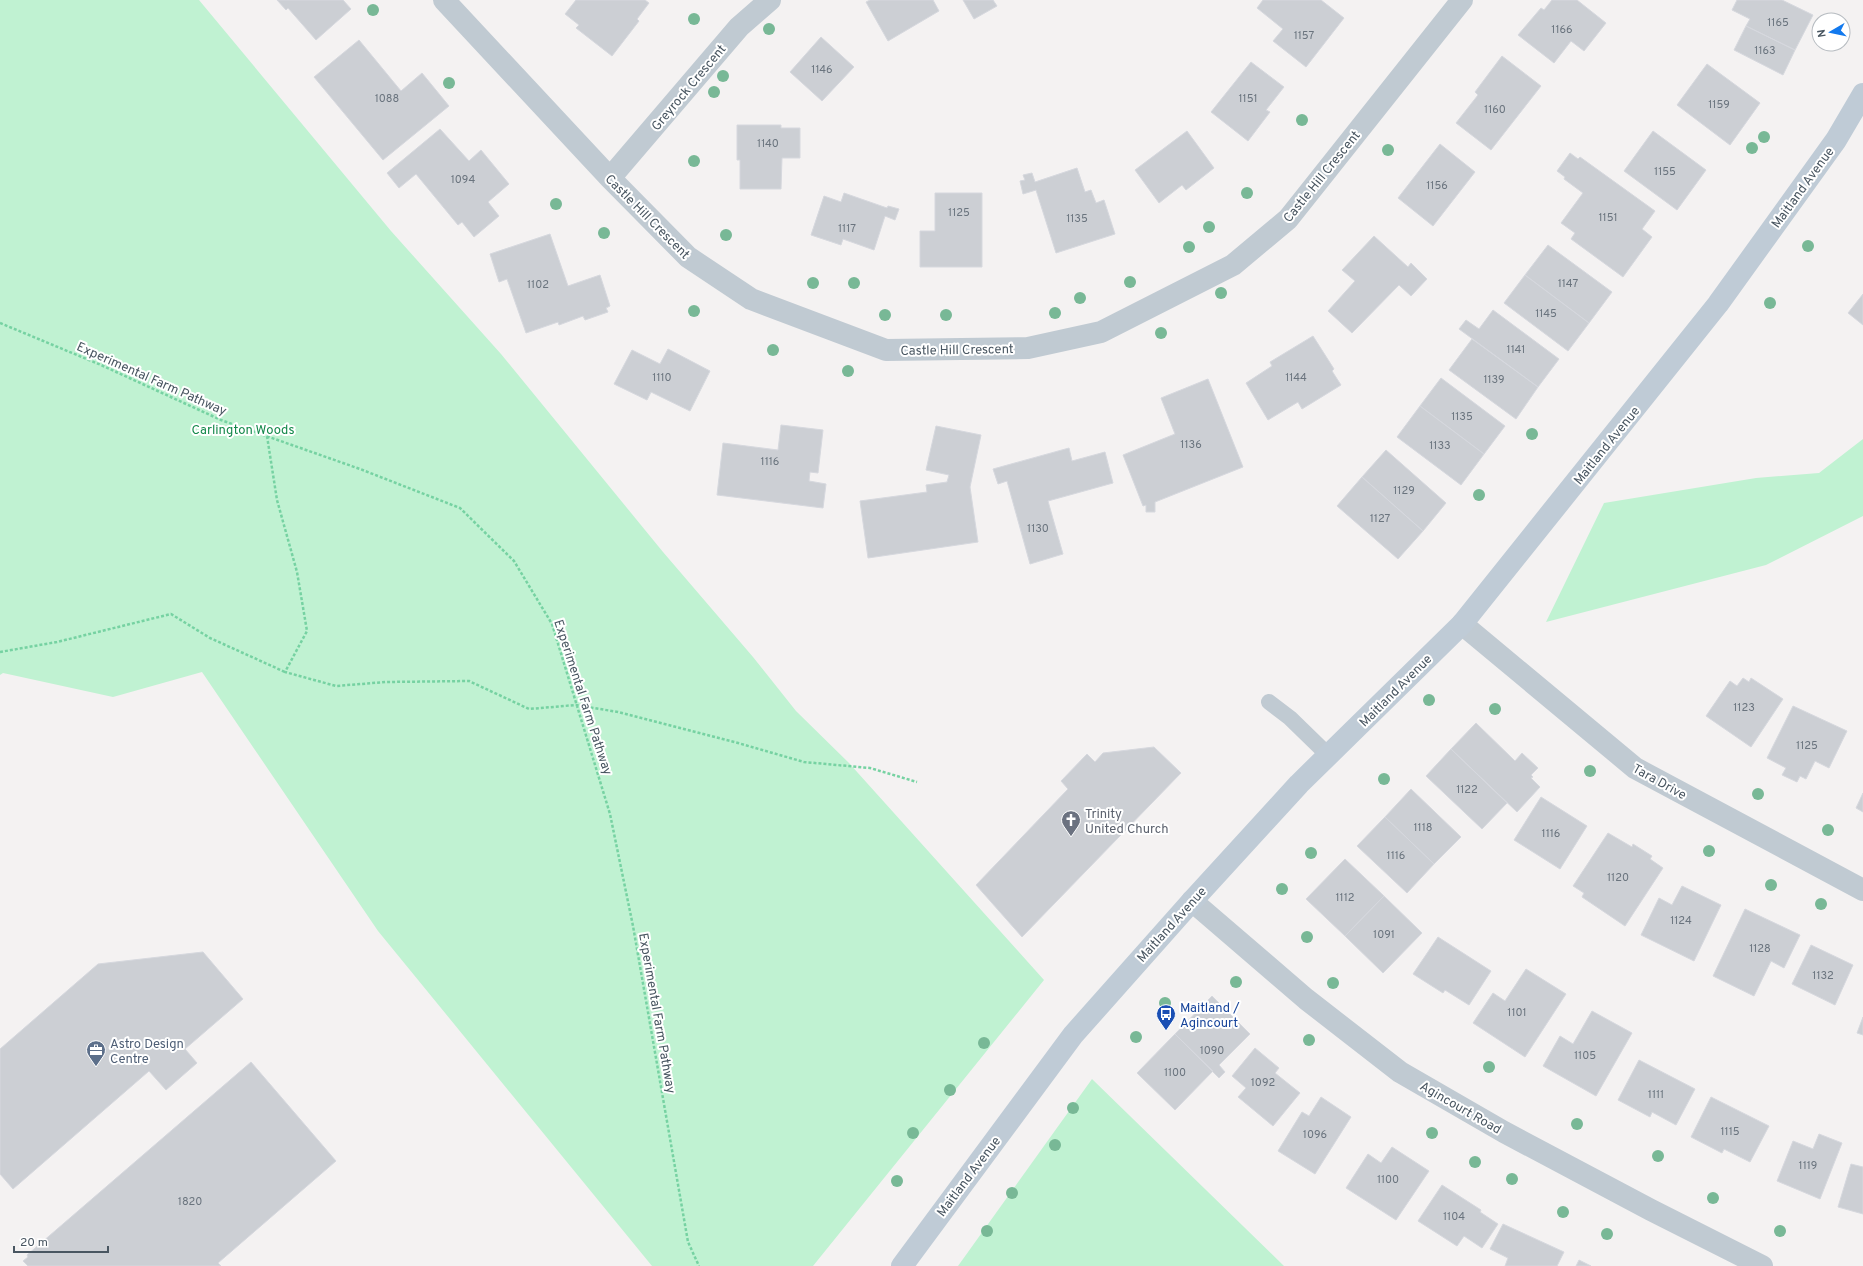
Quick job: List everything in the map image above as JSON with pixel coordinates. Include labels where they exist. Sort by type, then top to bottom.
[{"type":"main road","name":"Maitland Avenue","points":[[902,1266],[1073,1035],[1192,901],[1299,784],[1462,624],[1718,304],[1836,140],[1863,94]]},
{"type":"street","name":"Castle Hill Crescent","points":[[444,0],[610,178],[688,257],[751,299],[886,350],[1028,348],[1087,336],[1101,332],[1233,265],[1288,219],[1462,0]]},
{"type":"street","name":"Greyrock Crescent","points":[[610,178],[739,27],[770,0]]},
{"type":"street","name":"Tara Drive","points":[[1462,624],[1634,768],[1863,890]]},
{"type":"street","name":"Agincourt Road","points":[[1192,901],[1306,999],[1400,1072],[1504,1132],[1651,1210],[1762,1266]]},
{"type":"lane","points":[[1269,702],[1290,718],[1328,755]]},
{"type":"path","name":"Experimental Farm Pathway","points":[[0,323],[101,365],[221,420],[360,469],[460,508],[514,561],[552,624],[610,814],[633,926],[688,1242],[699,1266]]},
{"type":"path","points":[[267,436],[277,500],[297,572],[307,631],[285,672]]},
{"type":"path","points":[[0,652],[57,642],[171,614],[210,638],[285,672],[336,686],[386,682],[469,681],[528,710],[576,705],[618,712],[738,743],[804,762],[870,768],[917,782]]},
{"type":"green space","name":"Carlington Woods","points":[[0,0],[199,0],[391,231],[501,354],[663,552],[753,657],[796,711],[849,763],[1044,980],[813,1266],[652,1266],[378,931],[202,672],[113,697],[3,673],[0,675]]},
{"type":"green space","points":[[1863,439],[1863,516],[1766,565],[1546,622],[1604,503],[1756,478],[1819,473]]},
{"type":"green space","points":[[1092,1079],[1284,1266],[958,1266]]},
{"type":"building","points":[[277,0],[343,0],[351,9],[316,40],[288,8],[286,10]]},
{"type":"building","points":[[576,0],[645,0],[649,3],[637,19],[639,21],[612,56],[576,28],[579,25],[565,14]]},
{"type":"building","points":[[870,0],[933,0],[939,11],[888,41],[866,2]]},
{"type":"building","points":[[963,0],[993,0],[997,6],[974,19]]},
{"type":"building","points":[[1263,0],[1321,0],[1344,18],[1306,67],[1273,41],[1283,29],[1257,8]]},
{"type":"building","points":[[1552,0],[1577,0],[1606,23],[1584,51],[1571,41],[1554,63],[1518,35],[1541,8],[1544,10]]},
{"type":"building","points":[[1737,0],[1782,0],[1811,14],[1811,19],[1795,50],[1746,26],[1750,19],[1732,10]]},
{"type":"building","points":[[1746,26],[1795,50],[1783,75],[1734,50]]},
{"type":"building","points":[[821,37],[854,67],[822,101],[790,72]]},
{"type":"building","points":[[359,40],[401,91],[422,73],[449,106],[383,160],[314,77]]},
{"type":"building","points":[[1502,56],[1541,86],[1491,150],[1456,123],[1478,95],[1475,92]]},
{"type":"building","points":[[1251,62],[1284,87],[1266,110],[1270,112],[1248,141],[1211,112]]},
{"type":"building","points":[[1707,64],[1760,103],[1730,145],[1677,105]]},
{"type":"building","points":[[737,125],[781,125],[781,128],[800,128],[800,158],[782,158],[781,189],[740,189],[740,160],[737,160]]},
{"type":"building","points":[[440,129],[469,161],[481,150],[509,184],[488,202],[499,216],[474,237],[462,222],[458,225],[416,174],[399,188],[387,173]]},
{"type":"building","points":[[1187,131],[1214,168],[1186,190],[1182,185],[1159,203],[1135,170]]},
{"type":"building","points":[[1653,131],[1706,170],[1677,210],[1624,171]]},
{"type":"building","points":[[1440,144],[1475,172],[1433,226],[1398,198]]},
{"type":"building","points":[[1570,153],[1578,159],[1580,157],[1655,211],[1642,229],[1652,237],[1623,277],[1571,239],[1575,233],[1561,223],[1583,193],[1564,179],[1565,177],[1557,171]]},
{"type":"building","points":[[1077,168],[1085,192],[1091,190],[1096,203],[1104,200],[1115,234],[1056,253],[1036,190],[1023,194],[1020,181],[1025,180],[1023,175],[1032,173],[1035,182]]},
{"type":"building","points":[[844,193],[887,208],[888,206],[899,209],[895,220],[885,216],[874,250],[843,239],[841,245],[811,235],[824,196],[841,202]]},
{"type":"building","points":[[935,193],[982,193],[982,267],[920,267],[920,231],[935,231]]},
{"type":"building","points":[[550,234],[568,286],[600,275],[610,306],[606,308],[608,312],[585,320],[583,316],[559,325],[558,322],[526,333],[507,279],[499,282],[490,254]]},
{"type":"building","points":[[1374,236],[1408,267],[1411,263],[1427,279],[1411,296],[1399,285],[1352,333],[1328,311],[1355,281],[1342,270]]},
{"type":"building","points":[[1548,245],[1612,292],[1589,323],[1525,275]]},
{"type":"building","points":[[1525,275],[1589,323],[1568,351],[1504,303]]},
{"type":"building","points":[[1863,294],[1863,325],[1848,313]]},
{"type":"building","points":[[1493,310],[1559,359],[1538,387],[1459,329],[1466,320],[1479,329]]},
{"type":"building","points":[[1313,336],[1334,369],[1332,371],[1341,385],[1302,409],[1298,402],[1268,420],[1246,383],[1272,366],[1270,362]]},
{"type":"building","points":[[1472,339],[1538,387],[1516,419],[1449,370]]},
{"type":"building","points":[[668,349],[710,371],[690,411],[651,392],[647,400],[614,384],[632,350],[660,364]]},
{"type":"building","points":[[1441,378],[1505,426],[1484,454],[1420,406]]},
{"type":"building","points":[[1208,379],[1243,467],[1155,502],[1155,512],[1146,512],[1146,505],[1143,506],[1123,455],[1175,434],[1161,398]]},
{"type":"building","points":[[1420,406],[1484,454],[1461,485],[1397,437]]},
{"type":"building","points":[[781,425],[823,430],[818,473],[810,472],[809,481],[826,484],[823,508],[717,495],[723,443],[778,450]]},
{"type":"building","points":[[936,426],[981,435],[970,487],[978,542],[868,558],[860,501],[927,492],[926,485],[947,482],[949,475],[926,470]]},
{"type":"building","points":[[1069,448],[1072,461],[1105,452],[1113,483],[1048,501],[1063,554],[1030,564],[1007,481],[998,484],[993,469]]},
{"type":"building","points":[[1386,450],[1446,503],[1423,531],[1362,477]]},
{"type":"building","points":[[1362,477],[1423,531],[1398,559],[1337,506]]},
{"type":"building","points":[[1743,678],[1749,682],[1751,678],[1783,699],[1751,747],[1706,716],[1730,681],[1737,686]]},
{"type":"building","points":[[1793,706],[1847,731],[1829,768],[1815,761],[1806,779],[1800,776],[1797,782],[1782,775],[1786,768],[1767,758]]},
{"type":"building","points":[[1476,723],[1515,761],[1522,753],[1538,768],[1531,775],[1533,777],[1531,778],[1540,787],[1517,812],[1451,749]]},
{"type":"building","name":"Trinity United Church","points":[[1154,747],[1181,773],[1022,937],[976,885],[1068,789],[1061,781],[1087,754],[1095,762],[1103,753]]},
{"type":"building","points":[[1451,749],[1507,803],[1482,829],[1426,776]]},
{"type":"building","points":[[1411,789],[1461,837],[1434,864],[1385,817]]},
{"type":"building","points":[[1863,793],[1863,812],[1856,808]]},
{"type":"building","points":[[1541,797],[1587,826],[1560,869],[1514,840]]},
{"type":"building","points":[[1385,817],[1434,864],[1407,893],[1357,846]]},
{"type":"building","points":[[1608,833],[1632,847],[1633,844],[1652,856],[1650,859],[1663,868],[1625,926],[1582,897],[1584,893],[1573,886]]},
{"type":"building","points":[[1345,859],[1384,896],[1345,936],[1306,899]]},
{"type":"building","points":[[1682,886],[1721,905],[1694,961],[1641,935],[1659,898],[1672,905]]},
{"type":"building","points":[[1384,896],[1422,933],[1383,973],[1345,936]]},
{"type":"building","points":[[1745,909],[1800,935],[1784,968],[1771,961],[1754,996],[1713,976]]},
{"type":"building","points":[[1438,937],[1491,971],[1469,1005],[1445,990],[1443,993],[1413,974]]},
{"type":"building","points":[[1811,945],[1853,965],[1835,1005],[1792,984]]},
{"type":"building","name":"Astro Design Centre","points":[[203,952],[243,999],[185,1049],[197,1063],[166,1090],[149,1071],[13,1189],[0,1174],[0,1049],[98,964]]},
{"type":"building","points":[[1526,969],[1566,994],[1525,1057],[1473,1023],[1493,993],[1505,1001]]},
{"type":"building","points":[[1212,996],[1250,1034],[1219,1065],[1225,1072],[1219,1078],[1175,1034]]},
{"type":"building","points":[[1592,1011],[1632,1033],[1596,1096],[1543,1066],[1560,1036],[1573,1044]]},
{"type":"building","points":[[1863,1017],[1863,1035],[1857,1033]]},
{"type":"building","points":[[1175,1034],[1213,1071],[1175,1110],[1137,1073]]},
{"type":"building","points":[[1255,1048],[1279,1068],[1275,1073],[1300,1093],[1273,1126],[1238,1097],[1246,1088],[1232,1076]]},
{"type":"building","points":[[1639,1060],[1695,1089],[1676,1125],[1652,1112],[1650,1117],[1618,1100]]},
{"type":"building","points":[[251,1062],[336,1161],[218,1263],[221,1266],[28,1266],[23,1261],[28,1257],[27,1255]]},
{"type":"building","points":[[1321,1097],[1351,1117],[1315,1174],[1278,1151],[1302,1112],[1309,1116]]},
{"type":"building","points":[[1711,1097],[1769,1126],[1750,1162],[1724,1149],[1722,1153],[1691,1137]]},
{"type":"building","points":[[1819,1134],[1842,1143],[1820,1199],[1777,1181],[1793,1141],[1813,1149]]},
{"type":"building","points":[[1392,1147],[1429,1171],[1396,1220],[1346,1188],[1368,1154],[1381,1163]]},
{"type":"building","points":[[1851,1164],[1863,1167],[1863,1214],[1838,1207]]},
{"type":"building","points":[[1442,1185],[1481,1210],[1480,1212],[1498,1224],[1482,1248],[1464,1236],[1457,1246],[1418,1221]]},
{"type":"building","points":[[1503,1224],[1564,1252],[1557,1266],[1505,1266],[1508,1258],[1490,1249]]},
{"type":"building","points":[[1579,1260],[1591,1266],[1576,1266]]},
{"type":"place","name":"Trinity United Church","points":[[1071,837]]},
{"type":"place","name":"Maitland / Agincourt","points":[[1166,1031]]},
{"type":"place","name":"Astro Design Centre","points":[[96,1067]]}]
